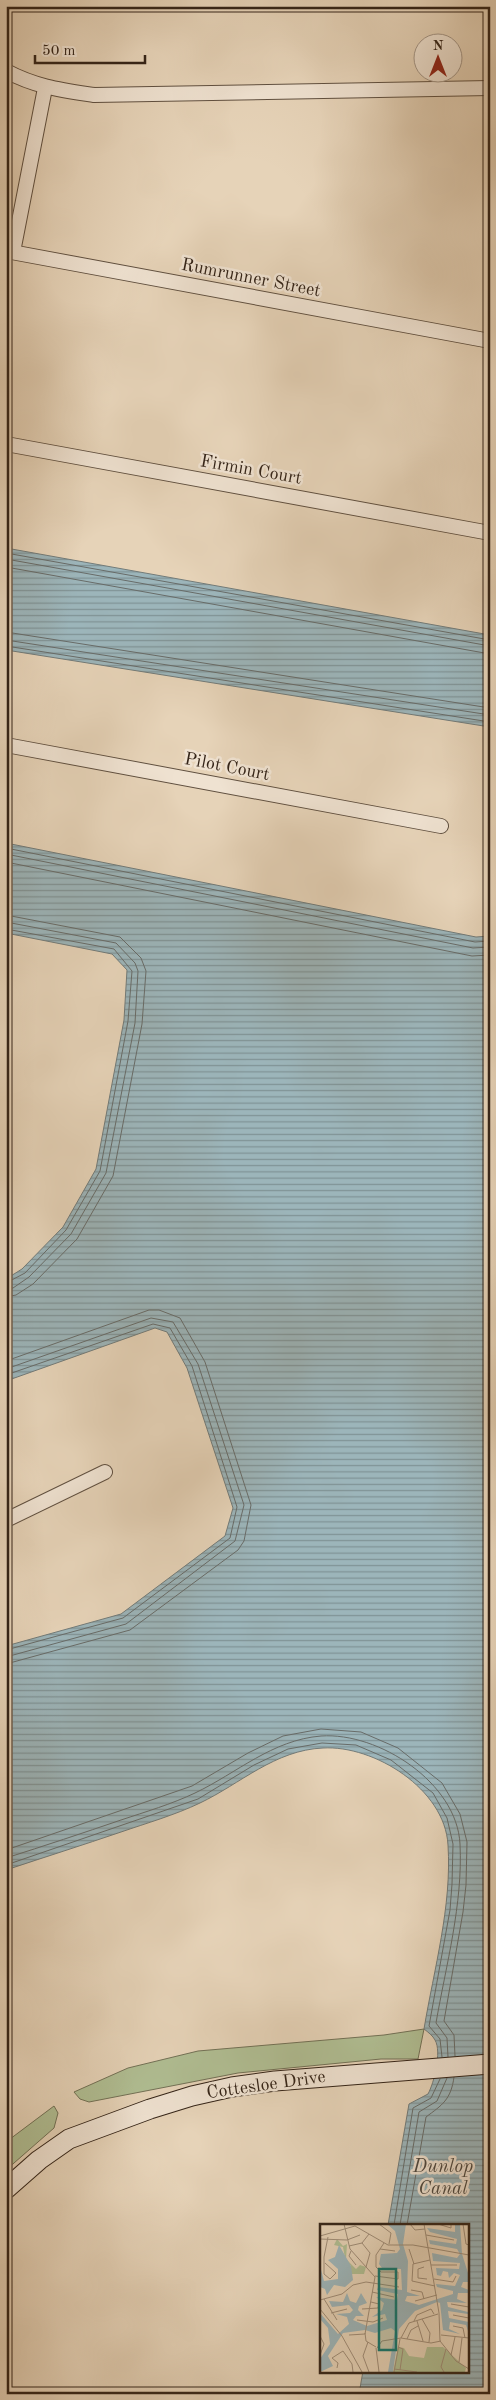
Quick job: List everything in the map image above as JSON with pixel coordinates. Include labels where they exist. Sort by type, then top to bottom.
[{"type":"main road","name":"Cottesloe Drive","points":[[6,2190],[38,2160],[69,2139],[164,2104],[232,2087],[275,2081],[490,2064]]},
{"type":"street","points":[[6,71],[27,82],[46,88],[94,95],[490,88]]},
{"type":"street","points":[[9,252],[46,88]]},
{"type":"street","name":"Rumrunner Street","points":[[9,252],[490,341]]},
{"type":"street","name":"Firmin Court","points":[[6,444],[490,533]]},
{"type":"street","name":"Pilot Court","points":[[6,745],[441,826]]},
{"type":"street","points":[[6,1520],[105,1472]]},
{"type":"green space","points":[[424,2029],[418,2059],[381,2059],[238,2073],[89,2102],[80,2099],[74,2092],[128,2068],[198,2051],[384,2035]]},
{"type":"green space","points":[[54,2106],[58,2113],[54,2128],[6,2170],[6,2142]]},
{"type":"water","points":[[6,548],[490,635],[490,727],[6,650]]},
{"type":"water","name":"Dunlop Canal","points":[[6,843],[476,937],[490,936],[490,2394],[359,2394],[363,2372],[468,2372],[468,2224],[388,2224],[409,2104],[428,2094],[435,2075],[438,2052],[435,2040],[424,2029],[445,1914],[449,1868],[448,1845],[444,1825],[434,1806],[421,1789],[404,1774],[364,1754],[343,1749],[323,1748],[306,1750],[274,1761],[215,1795],[181,1811],[6,1870],[6,1646],[121,1614],[225,1536],[233,1508],[187,1368],[167,1332],[155,1328],[6,1381],[6,1279],[22,1269],[63,1227],[96,1169],[124,1020],[127,970],[112,954],[6,933]]}]
